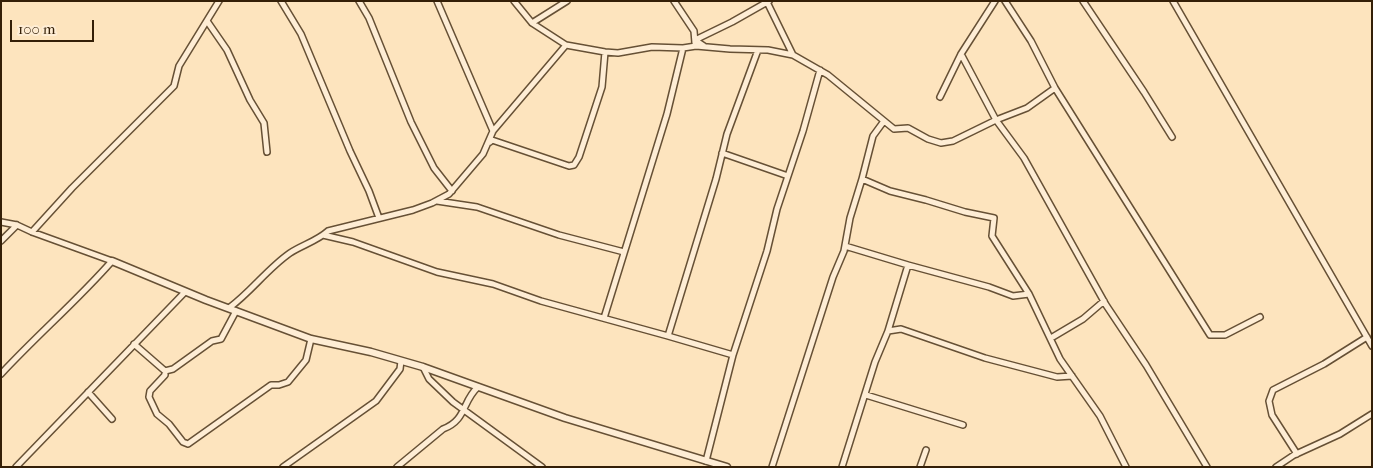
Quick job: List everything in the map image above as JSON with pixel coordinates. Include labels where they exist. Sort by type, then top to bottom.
[{"type":"street","points":[[32,232],[72,188],[174,86],[179,66],[219,1]]},
{"type":"street","points":[[281,1],[300,34],[379,218]]},
{"type":"street","points":[[359,1],[369,18],[411,122],[434,168],[452,190]]},
{"type":"street","points":[[437,1],[493,131]]},
{"type":"street","points":[[514,1],[532,23],[566,45],[618,53],[652,47],[683,48],[768,2],[793,54]]},
{"type":"street","points":[[532,23],[567,1]]},
{"type":"street","points":[[674,1],[694,31],[695,43]]},
{"type":"street","points":[[1005,1],[1031,41],[1054,88],[1210,335],[1225,335],[1260,317]]},
{"type":"street","points":[[1083,1],[1172,137]]},
{"type":"street","points":[[1173,1],[1372,346]]},
{"type":"street","points":[[940,96],[961,54],[992,2]]},
{"type":"street","points":[[207,21],[227,50],[250,100],[264,124],[268,152]]},
{"type":"street","points":[[695,43],[705,47],[793,54],[828,75],[894,129],[908,128],[928,139],[941,143],[953,141],[996,120],[1027,108],[1054,88]]},
{"type":"street","points":[[165,371],[173,369],[212,341],[221,339],[232,310],[267,272],[291,252],[328,231],[413,210],[437,201],[452,190],[483,154],[493,131],[566,45]]},
{"type":"street","points":[[604,318],[667,114],[683,48]]},
{"type":"street","points":[[668,336],[727,134],[758,50]]},
{"type":"street","points":[[489,142],[492,140],[569,166],[574,165],[579,157],[602,87],[605,52]]},
{"type":"street","points":[[961,54],[996,120],[1024,158],[1104,301],[1146,365],[1207,467]]},
{"type":"street","points":[[706,461],[733,355],[767,251],[777,209],[803,131],[820,70]]},
{"type":"street","points":[[772,467],[845,246],[850,218],[873,136],[884,121]]},
{"type":"street","points":[[722,153],[788,176]]},
{"type":"street","points":[[862,179],[890,191],[994,218],[992,236],[1029,294],[1060,359],[1100,416],[1126,467]]},
{"type":"street","points":[[437,201],[477,207],[558,235],[624,252]]},
{"type":"street","points":[[1,222],[17,225],[112,261],[185,292],[311,339],[401,360],[564,418],[727,467]]},
{"type":"street","points":[[1,241],[17,225]]},
{"type":"street","points":[[323,235],[354,242],[437,272],[493,284],[541,301],[733,355]]},
{"type":"street","points":[[845,246],[1013,296],[1029,294]]},
{"type":"street","points":[[1,374],[94,282],[112,261]]},
{"type":"street","points":[[842,467],[908,265]]},
{"type":"street","points":[[16,467],[185,292]]},
{"type":"street","points":[[1051,338],[1083,319],[1104,301]]},
{"type":"street","points":[[888,330],[901,329],[985,358],[1057,378],[1072,376]]},
{"type":"street","points":[[1297,454],[1272,415],[1269,401],[1273,390],[1324,364],[1367,337]]},
{"type":"street","points":[[165,371],[165,375],[150,391],[149,397],[157,414],[169,424],[183,442],[188,444],[271,385],[288,382],[306,360],[311,339]]},
{"type":"street","points":[[134,344],[165,371]]},
{"type":"street","points":[[283,467],[376,401],[400,369],[401,360]]},
{"type":"street","points":[[423,367],[429,379],[453,402],[542,467]]},
{"type":"street","points":[[398,467],[443,429],[453,425],[464,410],[469,397],[478,387]]},
{"type":"street","points":[[88,392],[112,419]]},
{"type":"street","points":[[866,395],[964,425]]},
{"type":"street","points":[[1276,467],[1297,454],[1340,434],[1372,414]]},
{"type":"street","points":[[920,467],[926,450]]}]
